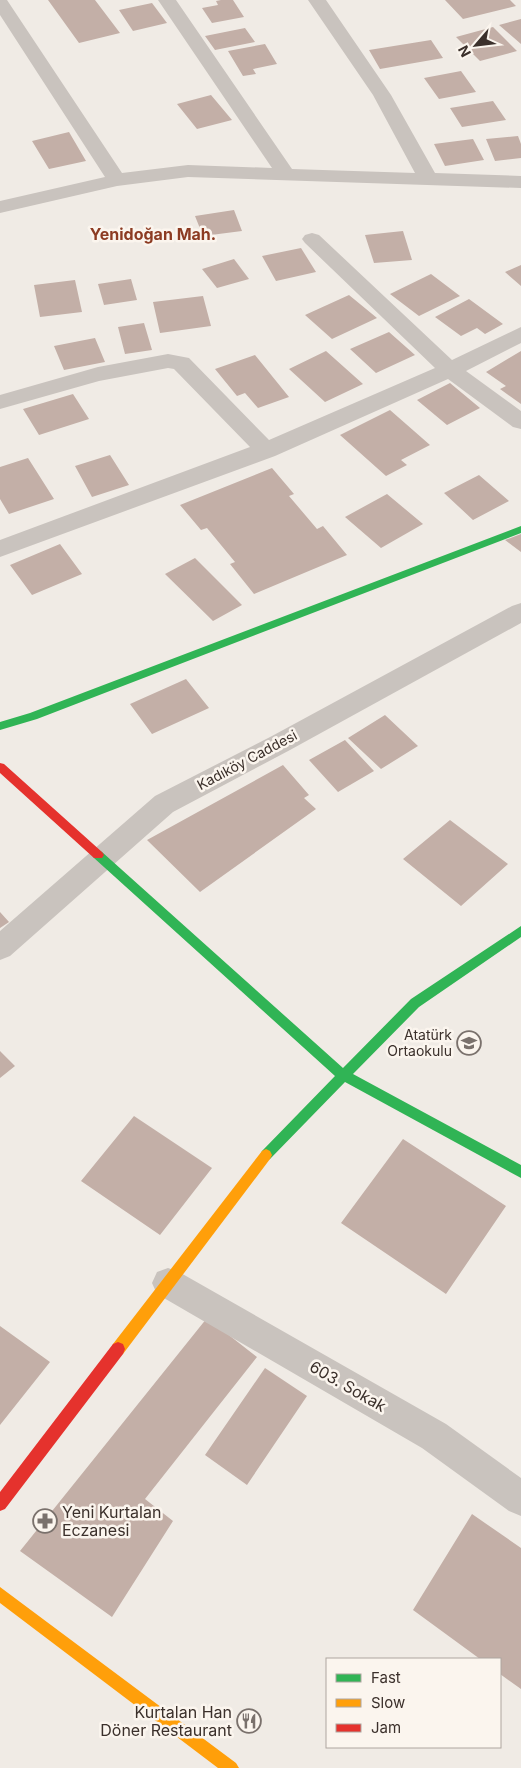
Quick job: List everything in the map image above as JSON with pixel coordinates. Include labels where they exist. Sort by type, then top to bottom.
[{"type":"street","points":[[167,0],[285,174]]},
{"type":"street","points":[[317,0],[382,95],[427,177]]},
{"type":"street","points":[[0,2],[117,180]]},
{"type":"street","points":[[0,207],[117,180],[188,171],[427,177],[521,182]]},
{"type":"street","points":[[312,239],[449,370],[521,422]]},
{"type":"street","points":[[0,549],[267,451],[449,370],[521,334]]},
{"type":"street","points":[[0,402],[98,374],[168,361],[181,362],[267,451]]},
{"type":"street","points":[[0,726],[33,716],[521,529]]},
{"type":"street","name":"Kadıköy Caddesi","points":[[0,948],[164,804],[521,612]]},
{"type":"street","points":[[0,767],[343,1076],[521,1172]]},
{"type":"street","points":[[0,1504],[269,1151],[416,1003],[521,931]]},
{"type":"street","name":"603. Sokak","points":[[168,1283],[434,1436],[521,1499]]},
{"type":"street","points":[[0,1594],[231,1768]]},
{"type":"building","points":[[48,0],[95,0],[120,33],[79,43]]},
{"type":"building","points":[[233,0],[244,17],[212,23],[202,8],[218,5],[216,1]]},
{"type":"building","points":[[445,0],[510,0],[516,6],[463,19]]},
{"type":"building","points":[[152,3],[167,23],[133,31],[119,10]]},
{"type":"building","points":[[521,19],[521,44],[499,25]]},
{"type":"building","points":[[493,27],[517,51],[480,61],[456,37]]},
{"type":"building","points":[[245,28],[255,42],[215,50],[205,36]]},
{"type":"building","points":[[431,40],[443,58],[380,69],[369,50]]},
{"type":"building","points":[[265,44],[277,64],[253,69],[256,74],[243,76],[228,51]]},
{"type":"building","points":[[461,71],[476,92],[439,99],[424,78]]},
{"type":"building","points":[[211,95],[232,120],[197,129],[177,104]]},
{"type":"building","points":[[493,101],[506,120],[462,127],[450,108]]},
{"type":"building","points":[[69,132],[86,161],[49,169],[32,141]]},
{"type":"building","points":[[518,136],[521,144],[521,158],[495,161],[486,139]]},
{"type":"building","points":[[473,139],[484,160],[445,166],[434,144]]},
{"type":"building","points":[[234,210],[242,231],[203,236],[195,216]]},
{"type":"building","points":[[403,231],[412,260],[374,263],[365,235]]},
{"type":"building","points":[[301,248],[316,272],[276,281],[262,256]]},
{"type":"building","points":[[234,259],[249,279],[217,288],[202,269]]},
{"type":"building","points":[[521,265],[521,286],[505,272]]},
{"type":"building","points":[[431,274],[460,296],[419,316],[390,294]]},
{"type":"building","points":[[131,279],[137,300],[104,305],[98,284]]},
{"type":"building","points":[[75,280],[82,312],[40,317],[34,285]]},
{"type":"building","points":[[349,295],[377,318],[332,339],[305,315]]},
{"type":"building","points":[[203,296],[211,326],[160,333],[153,302]]},
{"type":"building","points":[[469,299],[503,324],[485,334],[477,328],[461,336],[435,317]]},
{"type":"building","points":[[144,323],[152,350],[125,354],[118,327]]},
{"type":"building","points":[[389,332],[415,355],[376,373],[350,349]]},
{"type":"building","points":[[95,338],[105,362],[64,370],[54,346]]},
{"type":"building","points":[[326,351],[363,384],[325,402],[289,369]]},
{"type":"building","points":[[521,351],[521,404],[500,389],[506,386],[486,372]]},
{"type":"building","points":[[255,355],[289,397],[258,408],[245,393],[237,396],[215,369]]},
{"type":"building","points":[[450,383],[480,408],[447,425],[417,400]]},
{"type":"building","points":[[73,394],[89,419],[39,435],[23,409]]},
{"type":"building","points":[[390,410],[430,445],[401,460],[407,465],[386,476],[340,435]]},
{"type":"building","points":[[110,455],[129,485],[92,497],[75,466]]},
{"type":"building","points":[[28,458],[54,499],[9,514],[0,499],[0,467]]},
{"type":"building","points":[[272,468],[294,494],[289,496],[317,529],[323,526],[347,555],[254,594],[230,564],[235,562],[207,528],[201,530],[180,505]]},
{"type":"building","points":[[479,475],[509,501],[473,520],[444,493]]},
{"type":"building","points":[[387,494],[423,524],[381,548],[345,517]]},
{"type":"building","points":[[521,534],[521,552],[505,540]]},
{"type":"building","points":[[60,544],[82,574],[32,595],[10,565]]},
{"type":"building","points":[[195,558],[242,605],[213,621],[165,574]]},
{"type":"building","points":[[186,679],[209,708],[152,734],[130,704]]},
{"type":"building","points":[[385,715],[418,746],[381,769],[348,738]]},
{"type":"building","points":[[345,740],[374,771],[338,792],[309,760]]},
{"type":"building","points":[[283,765],[309,795],[304,798],[316,809],[200,892],[147,840]]},
{"type":"building","points":[[450,820],[508,864],[461,906],[403,859]]},
{"type":"building","points":[[0,912],[9,922],[0,928]]},
{"type":"building","points":[[0,1051],[15,1066],[0,1078]]},
{"type":"building","points":[[134,1116],[212,1168],[160,1235],[81,1181]]},
{"type":"building","points":[[403,1139],[506,1206],[446,1294],[341,1223]]},
{"type":"building","points":[[207,1318],[257,1357],[145,1499],[173,1521],[112,1617],[20,1551]]},
{"type":"building","points":[[0,1326],[50,1362],[0,1425]]},
{"type":"building","points":[[265,1368],[307,1396],[247,1485],[205,1455]]},
{"type":"building","points":[[472,1514],[521,1548],[521,1689],[501,1675],[501,1658],[479,1658],[413,1610]]},
{"type":"traffic: fast","points":[[0,726],[33,716],[521,529]]},
{"type":"traffic: fast","points":[[98,855],[343,1075],[521,1172]]},
{"type":"traffic: fast","points":[[266,1155],[415,1003],[521,931]]},
{"type":"traffic: slow","points":[[118,1349],[266,1155]]},
{"type":"traffic: slow","points":[[0,1594],[231,1768]]},
{"type":"traffic: jam","points":[[0,767],[98,855]]},
{"type":"traffic: jam","points":[[0,1504],[118,1349]]},
{"type":"place","name":"Atatürk Ortaokulu","points":[[469,1043]]},
{"type":"place","name":"Yeni Kurtalan Eczanesi","points":[[45,1521]]},
{"type":"place","name":"Kurtalan Han Döner Restaurant","points":[[249,1721]]},
{"type":"district","name":"Yenidoğan Mah.","points":[[153,234]]}]
